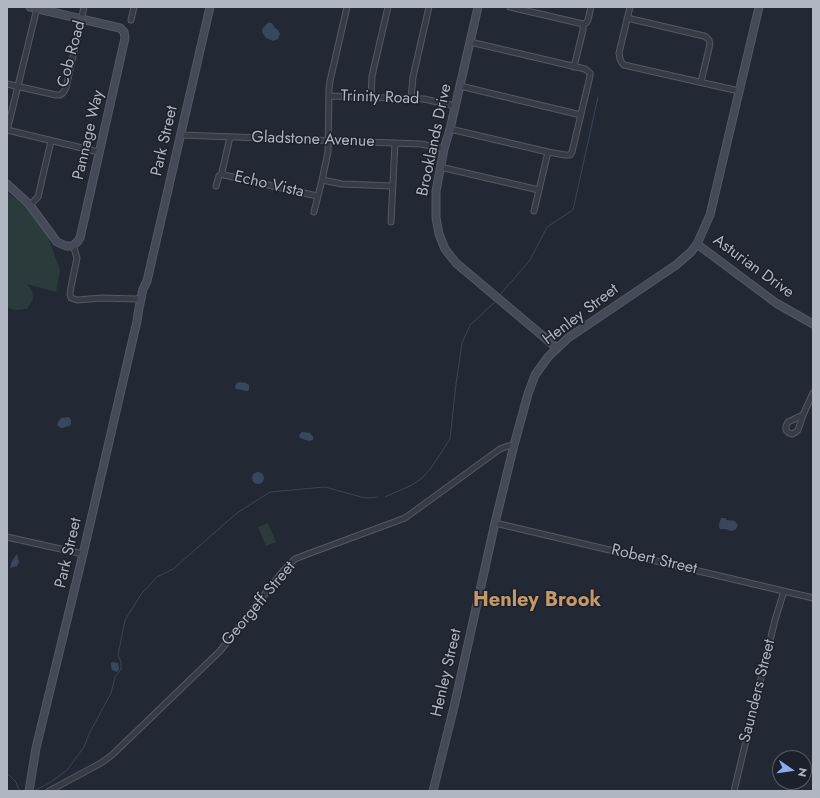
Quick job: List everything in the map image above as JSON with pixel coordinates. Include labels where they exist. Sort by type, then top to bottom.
[{"type":"street","name":"Cob Road","points":[[7,84],[56,95],[60,95],[63,92],[66,88],[84,7]]},
{"type":"street","points":[[131,20],[134,7]]},
{"type":"street","name":"Park Street","points":[[29,791],[36,748],[83,554],[210,7]]},
{"type":"street","points":[[314,212],[328,152],[330,81],[347,7]]},
{"type":"street","points":[[371,98],[372,76],[388,7]]},
{"type":"street","points":[[411,99],[413,77],[429,7]]},
{"type":"street","name":"Brooklands Drive","points":[[478,7],[440,167],[436,191],[436,218],[439,234],[445,248],[456,263],[557,348]]},
{"type":"street","points":[[510,7],[583,24],[588,20],[591,7]]},
{"type":"street","points":[[630,7],[619,53],[620,59],[624,65],[739,91]]},
{"type":"street","name":"Henley Street","points":[[433,791],[454,707],[495,523],[528,394],[535,375],[548,357],[568,338],[676,265],[691,252],[697,244],[710,215],[759,7]]},
{"type":"street","name":"Pannage Way","points":[[33,8],[120,28],[124,32],[125,36],[80,238],[73,245]]},
{"type":"street","points":[[33,8],[18,86],[7,130],[99,152]]},
{"type":"street","points":[[627,18],[706,37],[710,44],[701,82]]},
{"type":"street","points":[[574,67],[583,30],[583,24]]},
{"type":"street","points":[[450,128],[548,152],[567,155],[572,152],[581,115],[590,76],[590,73],[585,69],[470,42]]},
{"type":"street","points":[[460,86],[581,115]]},
{"type":"street","name":"Trinity Road","points":[[329,96],[431,100],[455,106]]},
{"type":"street","name":"Gladstone Avenue","points":[[180,135],[421,144],[444,150]]},
{"type":"street","name":"Echo Vista","points":[[216,186],[219,176],[222,173],[230,137]]},
{"type":"street","points":[[30,205],[38,197],[51,141]]},
{"type":"street","points":[[391,222],[395,143]]},
{"type":"street","points":[[534,211],[548,152]]},
{"type":"street","points":[[440,167],[539,190]]},
{"type":"street","name":"Echo Vista","points":[[222,173],[224,175],[317,196]]},
{"type":"street","points":[[322,180],[342,184],[392,186]]},
{"type":"street","points":[[7,184],[30,205],[56,242],[66,246],[73,245],[77,258],[70,287],[71,298],[77,300],[102,298],[136,299],[142,296]]},
{"type":"street","name":"Asturian Drive","points":[[697,244],[776,303],[813,324]]},
{"type":"street","name":"Park Street","points":[[137,321],[142,308],[146,290],[146,281]]},
{"type":"street","points":[[803,415],[813,394]]},
{"type":"street","name":"Georgeff Street","points":[[49,791],[101,763],[112,755],[220,651],[283,571],[295,559],[405,518],[500,449],[508,446],[514,446]]},
{"type":"street","name":"Robert Street","points":[[495,523],[813,598]]},
{"type":"street","points":[[7,537],[83,554]]},
{"type":"street","name":"Saunders Street","points":[[734,791],[784,591]]},
{"type":"shaded area","points":[[7,192],[26,207],[47,234],[60,270],[56,292],[27,284],[32,291],[33,299],[27,309],[14,310],[7,307]]},
{"type":"shaded area","points":[[268,523],[276,542],[266,546],[258,527]]},
{"type":"water","points":[[268,23],[272,23],[278,30],[280,34],[278,39],[273,41],[266,38],[262,32],[263,28]]},
{"type":"water","points":[[239,382],[249,385],[249,390],[236,389],[236,384]]},
{"type":"water","points":[[69,417],[71,420],[71,425],[61,428],[57,425],[61,418]]},
{"type":"water","points":[[302,432],[310,433],[313,440],[309,441],[300,438],[299,436]]},
{"type":"water","points":[[258,472],[262,474],[264,478],[262,482],[258,484],[254,482],[252,478],[254,474]]},
{"type":"water","points":[[721,518],[735,521],[738,526],[735,530],[731,531],[720,529],[719,525]]},
{"type":"water","points":[[17,554],[19,562],[17,566],[10,568],[12,561]]},
{"type":"water","points":[[111,663],[118,663],[119,669],[117,672],[112,670]]},
{"type":"waterway","points":[[499,296],[530,260],[547,227],[573,210],[598,97]]},
{"type":"waterway","points":[[385,497],[412,485],[422,478],[431,468],[450,439],[462,343],[470,325],[496,301]]},
{"type":"waterway","points":[[34,791],[51,782],[67,770],[84,747],[89,734],[111,693],[115,677],[121,669],[121,662],[118,655],[125,620],[142,593],[157,577],[173,569],[237,513],[270,492],[325,487],[361,497],[378,497]]},
{"type":"waterway","points":[[7,773],[16,782],[21,791]]},
{"type":"district","name":"Henley Brook","points":[[537,601]]}]
